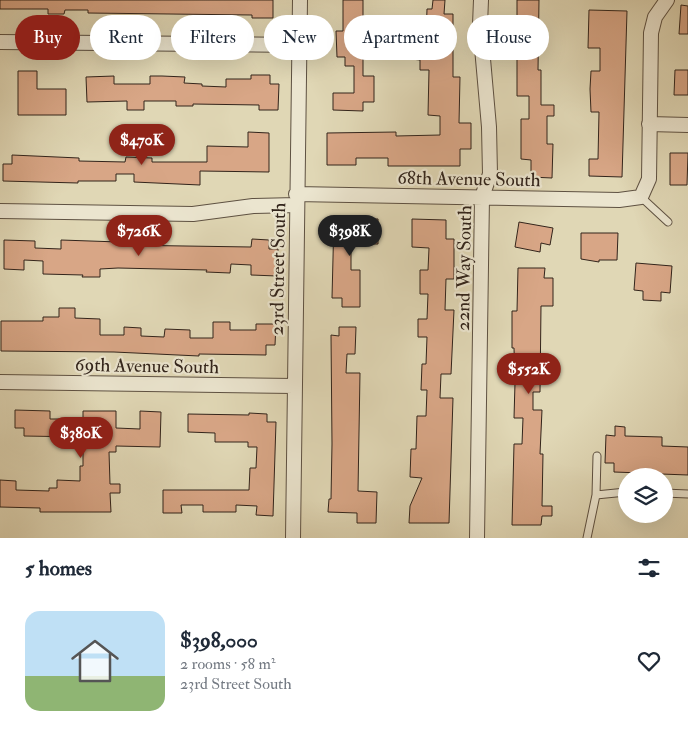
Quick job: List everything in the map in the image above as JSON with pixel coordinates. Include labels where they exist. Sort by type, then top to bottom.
[{"type":"street","name":"23rd Street South","points":[[300,0],[300,15]]},
{"type":"street","name":"22nd Way South","points":[[477,538],[482,197],[490,174],[489,127],[480,25],[481,0]]},
{"type":"street","points":[[641,198],[649,179],[651,33],[655,18],[667,0]]},
{"type":"street","points":[[0,42],[264,45]]},
{"type":"street","name":"23rd Street South","points":[[293,538],[299,60]]},
{"type":"street","points":[[649,124],[688,125]]},
{"type":"street","name":"68th Avenue South","points":[[0,211],[193,214],[296,199],[482,197],[619,200],[641,198]]},
{"type":"street","name":"69th Avenue South","points":[[0,382],[294,386]]},
{"type":"lane","points":[[641,198],[668,222]]},
{"type":"lane","points":[[587,538],[596,495],[597,456]]},
{"type":"lane","points":[[596,495],[618,493]]},
{"type":"lane","points":[[673,493],[688,494]]},
{"type":"building","points":[[0,0],[273,0],[273,15],[264,15],[264,18],[254,18],[254,15],[88,13],[88,10],[65,10],[64,14],[48,14],[48,9],[0,9]]},
{"type":"building","points":[[343,0],[363,0],[363,15],[344,15],[344,57],[337,57],[336,31],[343,31]]},
{"type":"building","points":[[433,0],[445,0],[444,14],[453,15],[427,15],[427,9],[432,9]]},
{"type":"building","points":[[517,0],[539,0],[539,15],[517,15]]},
{"type":"building","points":[[681,5],[688,6],[688,34],[679,34]]},
{"type":"building","points":[[589,10],[627,11],[622,177],[589,176],[589,159],[598,159],[599,112],[591,112],[590,89],[591,71],[600,71],[600,48],[588,48]]},
{"type":"building","points":[[345,60],[363,60],[363,76],[374,76],[374,102],[363,102],[363,111],[333,110],[333,93],[354,93],[354,66],[345,66]]},
{"type":"building","points":[[420,60],[453,60],[453,77],[460,77],[459,123],[471,123],[471,149],[460,149],[460,166],[388,166],[388,158],[356,158],[356,165],[327,165],[327,133],[396,132],[396,136],[440,135],[440,116],[428,115],[429,70],[420,70]]},
{"type":"building","points":[[517,60],[538,60],[538,70],[541,70],[541,105],[554,105],[554,116],[547,116],[547,144],[553,144],[552,178],[531,177],[531,160],[521,159],[521,119],[529,119],[529,96],[517,96]]},
{"type":"building","points":[[675,70],[688,70],[688,95],[674,95]]},
{"type":"building","points":[[18,71],[37,71],[37,89],[66,89],[66,115],[18,115]]},
{"type":"building","points":[[251,75],[270,75],[270,84],[279,84],[278,110],[259,110],[259,105],[193,104],[193,106],[176,106],[176,101],[144,101],[144,110],[127,110],[127,101],[87,102],[86,77],[114,76],[114,84],[150,84],[150,76],[185,77],[184,83],[226,87],[226,79],[251,79]]},
{"type":"building","points":[[248,132],[269,133],[269,172],[200,171],[200,185],[134,182],[134,174],[116,174],[116,181],[78,181],[78,183],[3,181],[3,164],[12,164],[12,155],[79,158],[79,161],[125,162],[126,157],[152,158],[152,162],[207,162],[207,146],[248,147]]},
{"type":"building","points":[[670,153],[688,153],[687,185],[670,185]]},
{"type":"building","points":[[334,218],[378,219],[378,244],[351,244],[351,270],[360,270],[360,307],[342,307],[342,298],[332,298]]},
{"type":"building","points":[[412,219],[446,220],[446,239],[454,239],[454,279],[446,279],[445,310],[454,310],[451,374],[441,374],[440,398],[453,398],[449,523],[409,523],[410,506],[422,478],[410,477],[411,449],[416,449],[417,416],[426,416],[427,390],[421,390],[422,364],[426,364],[427,337],[418,337],[418,319],[427,319],[428,294],[420,294],[420,270],[428,270],[429,248],[412,247]]},
{"type":"building","points":[[519,222],[553,228],[550,245],[541,243],[540,252],[515,247]]},
{"type":"building","points":[[581,233],[618,233],[617,260],[599,260],[599,262],[581,259]]},
{"type":"building","points":[[252,239],[269,240],[269,249],[278,249],[277,276],[251,275],[251,265],[231,264],[230,273],[206,272],[207,270],[118,268],[100,269],[100,277],[43,274],[43,261],[24,260],[24,270],[4,269],[4,240],[35,241],[35,248],[61,249],[61,240],[119,242],[119,245],[251,247]]},
{"type":"building","points":[[636,263],[672,266],[670,293],[661,292],[661,301],[643,300],[643,291],[634,290]]},
{"type":"building","points":[[518,268],[545,268],[544,278],[553,278],[553,306],[541,306],[540,392],[533,392],[533,410],[542,410],[540,454],[543,454],[542,506],[552,506],[552,516],[542,516],[541,525],[512,525],[514,444],[522,444],[523,418],[514,418],[515,383],[514,348],[512,348],[512,311],[517,311]]},
{"type":"building","points":[[59,308],[75,308],[75,318],[100,319],[100,335],[124,335],[124,327],[141,328],[141,336],[164,337],[165,329],[190,330],[190,338],[213,338],[213,322],[230,322],[230,330],[256,330],[256,324],[276,324],[275,345],[266,345],[266,355],[199,354],[199,356],[114,352],[1,351],[1,321],[43,321],[43,317],[59,317]]},
{"type":"building","points":[[339,327],[356,327],[355,354],[347,354],[346,373],[360,373],[358,491],[377,492],[376,523],[357,523],[357,513],[328,512],[329,499],[331,499],[332,444],[331,335],[339,336]]},
{"type":"building","points":[[15,410],[50,411],[50,419],[83,419],[83,411],[116,411],[116,428],[140,429],[140,411],[161,412],[160,447],[116,446],[116,452],[109,452],[110,484],[120,484],[120,493],[110,493],[111,512],[40,512],[40,508],[0,507],[0,480],[16,481],[16,490],[49,491],[49,488],[57,488],[57,480],[80,481],[80,466],[83,466],[83,437],[24,436],[24,428],[15,428]]},
{"type":"building","points":[[249,413],[267,414],[267,422],[276,422],[273,516],[256,515],[257,506],[236,505],[236,512],[203,512],[203,505],[181,505],[182,513],[163,513],[163,490],[249,490],[250,468],[256,468],[257,447],[248,447],[248,442],[215,442],[215,433],[188,432],[188,414],[249,415]]},
{"type":"building","points":[[615,426],[625,427],[625,436],[662,437],[662,446],[688,447],[688,475],[673,474],[673,468],[618,468],[618,472],[614,472],[614,463],[605,463],[606,435],[615,436]]}]
